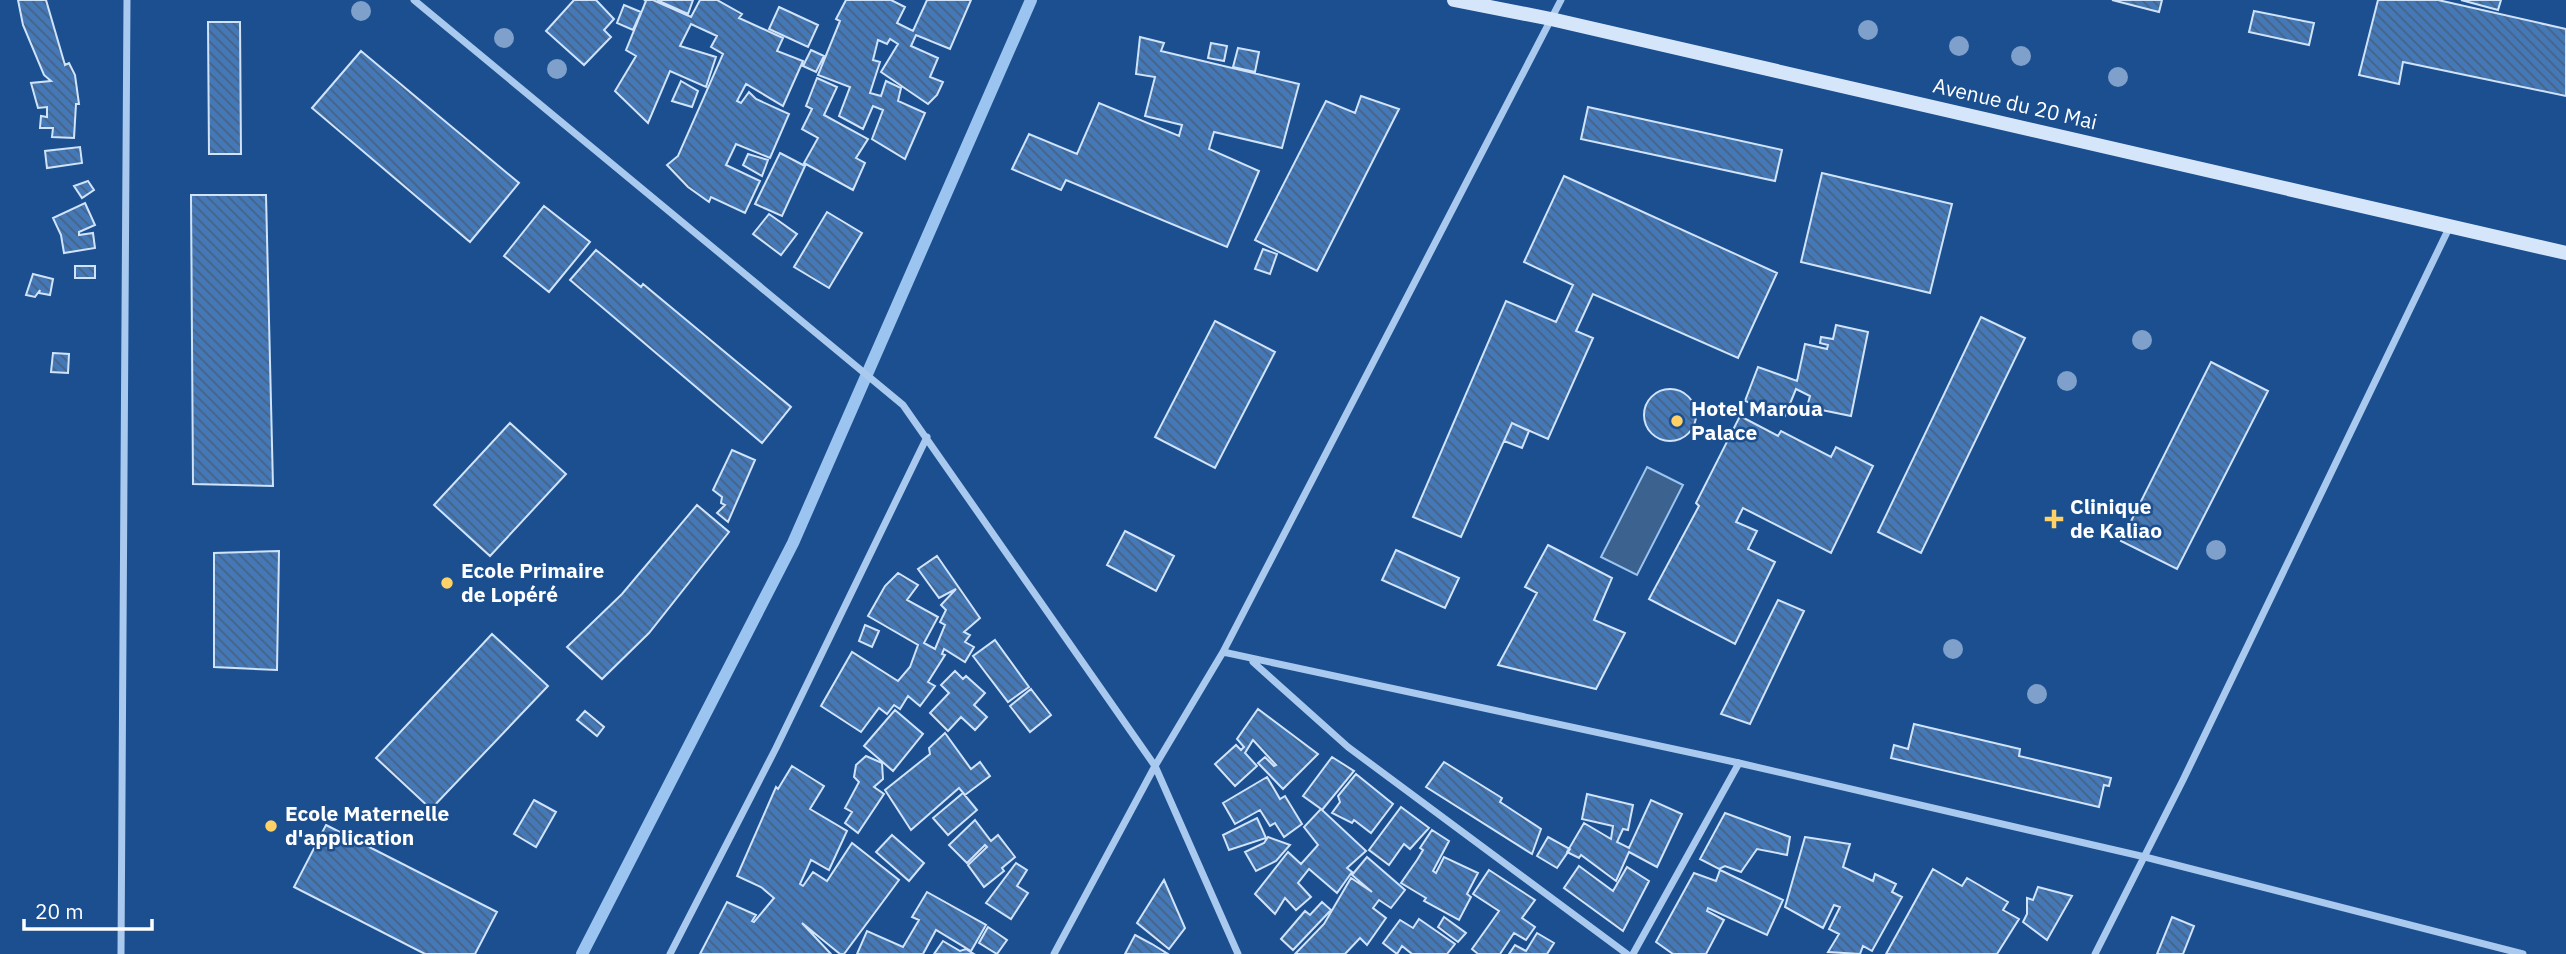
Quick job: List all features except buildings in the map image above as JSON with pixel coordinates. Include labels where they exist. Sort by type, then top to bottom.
[{"type":"street","points":[[121,954],[127,0]]},
{"type":"street","points":[[414,0],[840,349],[903,405],[1156,766],[1238,954]]},
{"type":"street","name":"Avenue du 20 Mai","points":[[1454,0],[1551,19],[2566,253]]},
{"type":"street","points":[[1054,954],[1156,766],[1223,652],[1561,0]]},
{"type":"street","points":[[2095,954],[2145,857],[2450,226]]},
{"type":"street","points":[[670,954],[776,748],[927,437]]},
{"type":"street","points":[[1223,652],[1250,660],[1739,763],[2145,857],[2523,954]]},
{"type":"street","points":[[1250,660],[1348,747],[1628,954]]},
{"type":"street","points":[[1633,954],[1739,763]]},
{"type":"water","points":[[1647,467],[1683,485],[1637,575],[1601,557]]},
{"type":"waterway","points":[[582,954],[793,543],[1031,0]]},
{"type":"place","name":"Hotel Maroua Palace","points":[[1677,421]]},
{"type":"place","name":"Clinique de Kaliao","points":[[2054,519]]},
{"type":"place","name":"Ecole Primaire de Lopéré","points":[[447,583]]},
{"type":"place","name":"Ecole Maternelle d'application","points":[[271,826]]}]
